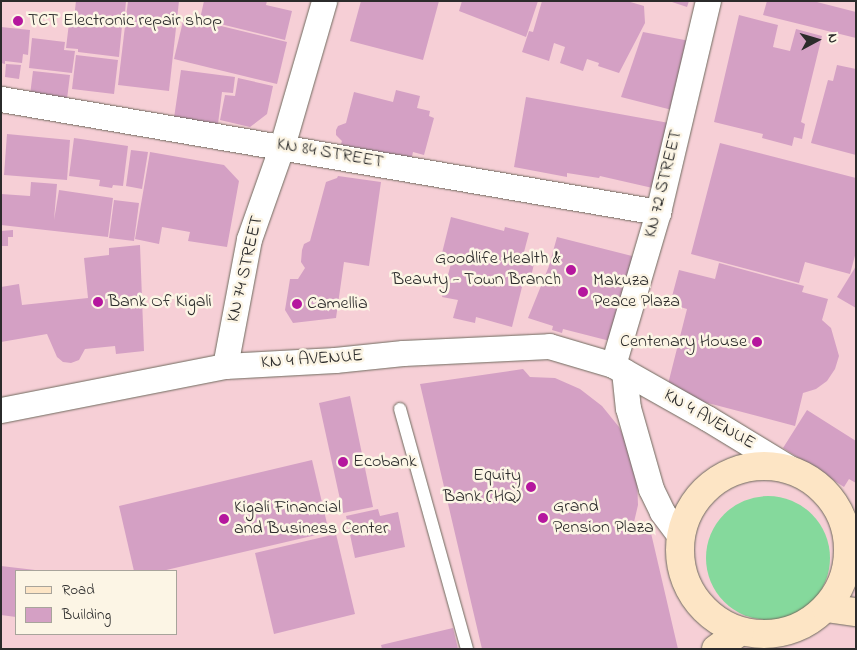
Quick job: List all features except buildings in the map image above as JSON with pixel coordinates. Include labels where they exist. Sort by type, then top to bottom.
[{"type":"main road","points":[[765,465],[794,471],[820,488],[849,521],[847,566],[839,589],[826,608],[808,623],[786,632],[762,636],[739,632],[716,620],[696,602],[684,578],[679,552],[680,536],[690,508],[710,485],[736,470],[765,465]]},
{"type":"main road","points":[[826,608],[856,612]]},
{"type":"main road","points":[[716,649],[739,632]]},
{"type":"street","name":"KN 74 STREET","points":[[225,366],[250,239],[282,146],[324,1]]},
{"type":"street","name":"KN 72 STREET","points":[[618,368],[658,212],[708,1]]},
{"type":"street","name":"KN 84 STREET","points":[[1,99],[658,212]]},
{"type":"street","name":"KN 4 AVENUE","points":[[1,410],[225,366],[335,360],[402,353],[549,346],[618,368],[794,471]]},
{"type":"street","points":[[618,368],[651,489],[662,512],[680,536]]},
{"type":"lane","points":[[400,409],[467,649]]},
{"type":"shaded area","points":[[1,1],[856,1],[856,649],[1,649]]},
{"type":"green space","points":[[768,496],[792,501],[812,514],[825,534],[830,558],[825,582],[812,602],[792,615],[768,620],[744,615],[724,602],[711,582],[706,558],[711,534],[724,514],[744,501]]},
{"type":"place","name":"TCT Electronic repair shop","points":[[18,21]]},
{"type":"place","name":"Goodlife Health & Beauty - Town Branch","points":[[571,270]]},
{"type":"place","name":"Makuza Peace Plaza","points":[[583,292]]},
{"type":"place","name":"Bank Of Kigali","points":[[98,302]]},
{"type":"place","name":"Camellia","points":[[297,304]]},
{"type":"place","name":"Centenary House","points":[[757,342]]},
{"type":"place","name":"Ecobank","points":[[343,462]]},
{"type":"place","name":"Equity Bank (HQ)","points":[[531,487]]},
{"type":"place","name":"Grand Pension Plaza","points":[[543,518]]},
{"type":"place","name":"Kigali Financial and Business Center","points":[[224,519]]}]
